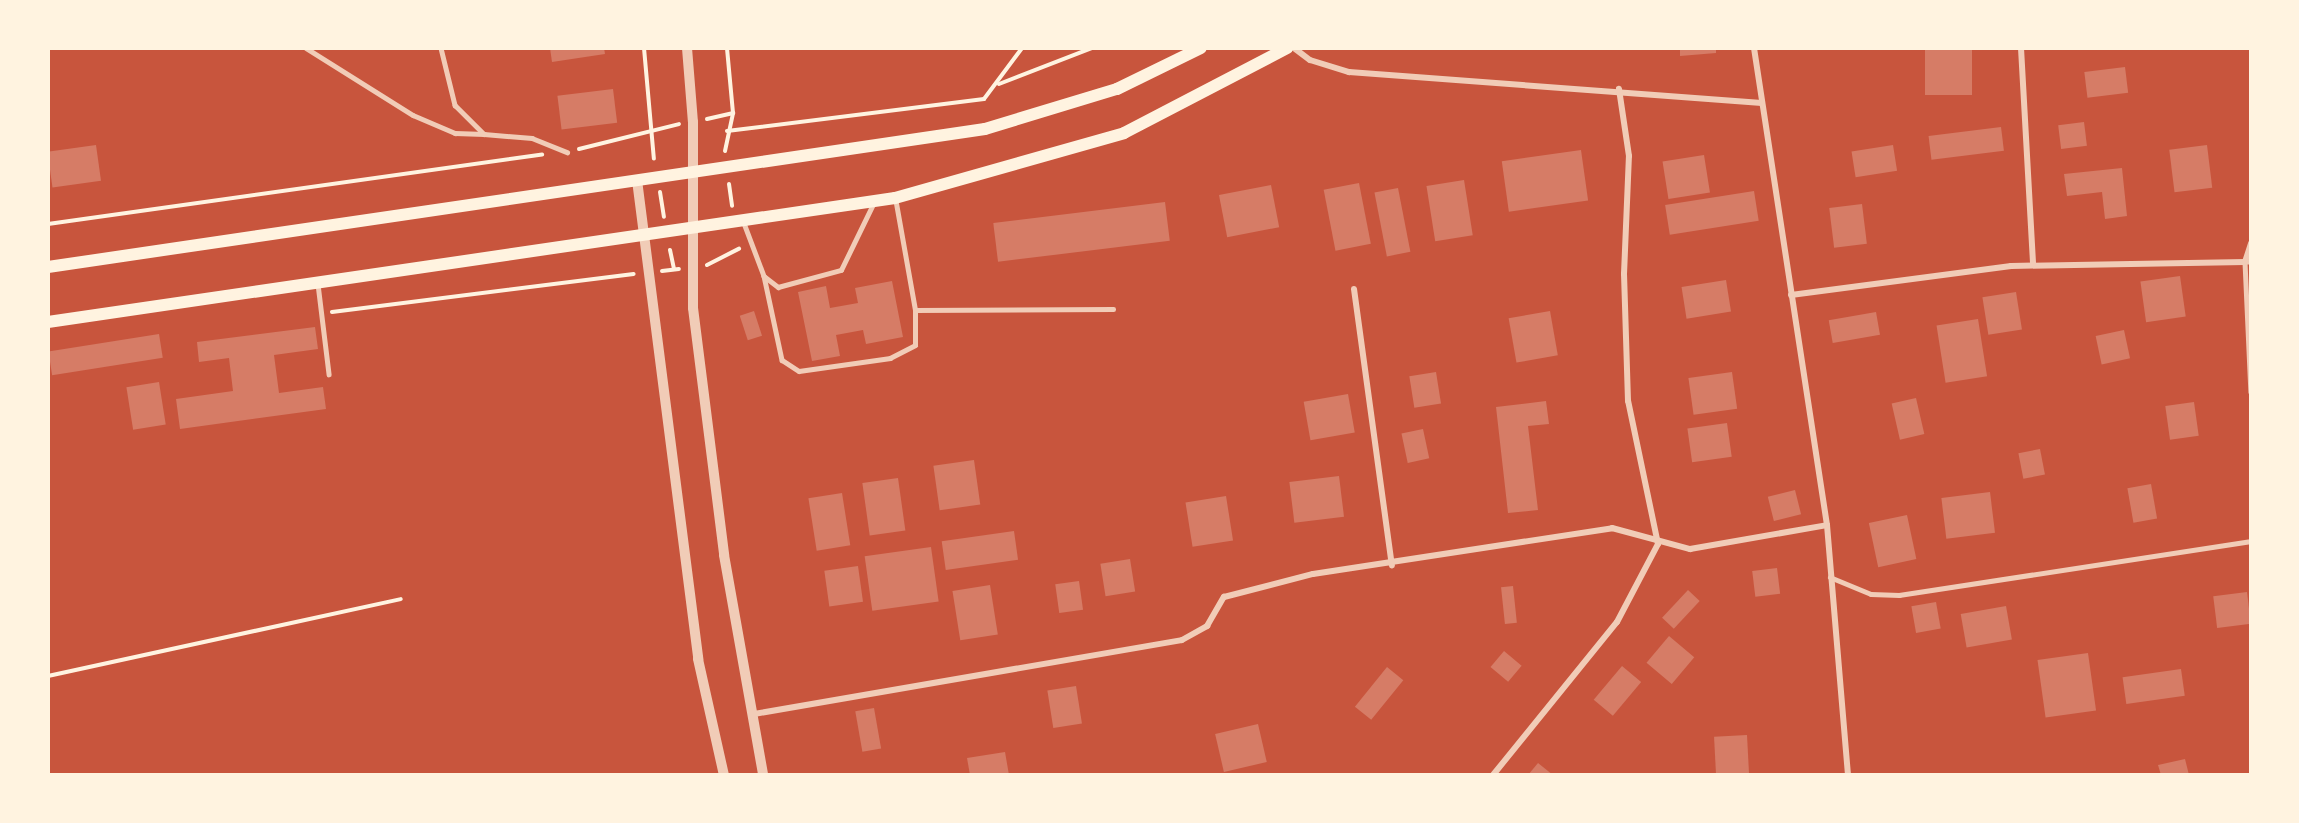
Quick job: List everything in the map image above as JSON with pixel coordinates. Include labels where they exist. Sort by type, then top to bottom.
[{"type":"main road","points":[[48,267],[985,129],[1117,89],[1201,48]]},
{"type":"main road","points":[[48,322],[895,198],[1124,133],[1185,106],[1287,48]]},
{"type":"street","points":[[687,48],[693,122],[691,172],[693,308],[724,555],[763,775]]},
{"type":"street","points":[[1294,48],[1310,60],[1349,72],[1619,89],[1762,103]]},
{"type":"street","points":[[1754,48],[1827,525],[1834,645],[1848,775]]},
{"type":"street","points":[[2021,48],[2033,266]]},
{"type":"street","points":[[1493,775],[1617,622],[1658,544],[1628,401],[1624,274],[1629,156],[1619,89]]},
{"type":"street","points":[[637,180],[652,272],[698,659],[724,775]]},
{"type":"street","points":[[1791,295],[2033,266],[2248,262],[2251,243]]},
{"type":"street","points":[[1354,289],[1392,565]]},
{"type":"street","points":[[754,714],[1182,640],[1207,626],[1224,597],[1313,574],[1392,565],[1612,528],[1658,544],[1690,549],[1827,525]]},
{"type":"lane","points":[[306,48],[413,115],[455,133],[532,138],[567,152]]},
{"type":"lane","points":[[441,48],[455,105],[484,134]]},
{"type":"lane","points":[[743,220],[764,276],[782,360],[799,371],[890,358],[915,345],[915,310],[895,198]]},
{"type":"lane","points":[[764,276],[778,287],[842,270],[874,202]]},
{"type":"lane","points":[[2248,262],[2251,392]]},
{"type":"lane","points":[[318,284],[329,374]]},
{"type":"lane","points":[[915,310],[1113,309]]},
{"type":"lane","points":[[1830,577],[1871,594],[1899,595],[2251,541]]},
{"type":"path","points":[[644,48],[654,159]]},
{"type":"path","points":[[724,153],[727,131],[733,113],[727,48]]},
{"type":"path","points":[[727,131],[984,99],[998,85],[1022,48]]},
{"type":"path","points":[[998,85],[1092,48]]},
{"type":"path","points":[[48,224],[567,152],[650,130],[733,113]]},
{"type":"path","points":[[729,184],[732,206]]},
{"type":"path","points":[[660,192],[665,218]]},
{"type":"path","points":[[322,314],[693,267],[739,249]]},
{"type":"path","points":[[670,250],[674,269]]},
{"type":"path","points":[[48,676],[401,599]]},
{"type":"building","points":[[550,48],[604,48],[605,54],[552,62]]},
{"type":"building","points":[[1680,48],[1716,48],[1716,53],[1680,56]]},
{"type":"building","points":[[1925,48],[1972,48],[1972,95],[1925,95]]},
{"type":"building","points":[[2125,67],[2128,93],[2087,98],[2084,72]]},
{"type":"building","points":[[613,89],[617,123],[562,130],[557,96]]},
{"type":"building","points":[[2084,122],[2087,146],[2061,149],[2058,125]]},
{"type":"building","points":[[2001,127],[2004,151],[1931,160],[1929,136]]},
{"type":"building","points":[[96,145],[101,181],[52,187],[48,152]]},
{"type":"building","points":[[1893,145],[1897,171],[1856,177],[1852,152]]},
{"type":"building","points":[[2207,145],[2212,188],[2175,192],[2169,150]]},
{"type":"building","points":[[1581,150],[1588,201],[1509,212],[1502,161]]},
{"type":"building","points":[[1704,155],[1710,193],[1668,199],[1663,162]]},
{"type":"building","points":[[2122,168],[2127,216],[2105,219],[2102,192],[2067,196],[2064,174]]},
{"type":"building","points":[[1464,180],[1473,235],[1435,241],[1426,186]]},
{"type":"building","points":[[1359,183],[1371,244],[1335,251],[1324,190]]},
{"type":"building","points":[[1271,185],[1279,227],[1227,237],[1219,195]]},
{"type":"building","points":[[1398,188],[1410,252],[1387,256],[1374,193]]},
{"type":"building","points":[[1754,191],[1759,221],[1670,235],[1665,205]]},
{"type":"building","points":[[1165,202],[1170,241],[998,262],[993,223]]},
{"type":"building","points":[[1862,204],[1867,244],[1834,248],[1829,208]]},
{"type":"building","points":[[2180,276],[2186,317],[2146,322],[2140,282]]},
{"type":"building","points":[[1726,280],[1731,312],[1687,319],[1682,287]]},
{"type":"building","points":[[892,281],[903,337],[866,344],[863,330],[836,335],[840,356],[812,361],[798,292],[826,286],[830,308],[858,303],[855,288]]},
{"type":"building","points":[[2016,292],[2022,330],[1988,335],[1982,297]]},
{"type":"building","points":[[754,311],[762,336],[748,340],[740,316]]},
{"type":"building","points":[[1550,311],[1558,355],[1516,363],[1509,318]]},
{"type":"building","points":[[1876,312],[1880,335],[1833,343],[1829,320]]},
{"type":"building","points":[[1978,319],[1987,376],[1946,383],[1937,326]]},
{"type":"building","points":[[315,327],[318,349],[274,355],[279,393],[323,387],[326,409],[180,429],[176,399],[233,391],[229,358],[199,362],[197,342]]},
{"type":"building","points":[[2124,330],[2130,358],[2102,364],[2096,336]]},
{"type":"building","points":[[159,334],[163,358],[52,375],[48,352]]},
{"type":"building","points":[[1436,372],[1441,404],[1414,408],[1409,376]]},
{"type":"building","points":[[1732,372],[1737,409],[1694,415],[1688,378]]},
{"type":"building","points":[[159,382],[166,424],[133,430],[126,387]]},
{"type":"building","points":[[1348,394],[1355,432],[1310,440],[1304,402]]},
{"type":"building","points":[[1916,398],[1924,434],[1900,440],[1892,404]]},
{"type":"building","points":[[1546,401],[1549,424],[1528,426],[1538,510],[1508,513],[1496,407]]},
{"type":"building","points":[[2194,402],[2199,436],[2170,440],[2165,406]]},
{"type":"building","points":[[1727,423],[1732,457],[1692,462],[1687,429]]},
{"type":"building","points":[[1423,429],[1429,458],[1408,463],[1401,434]]},
{"type":"building","points":[[2040,449],[2045,475],[2023,479],[2018,453]]},
{"type":"building","points":[[974,460],[980,505],[940,510],[933,466]]},
{"type":"building","points":[[1339,476],[1344,517],[1294,523],[1289,482]]},
{"type":"building","points":[[898,478],[905,530],[870,535],[862,483]]},
{"type":"building","points":[[2151,484],[2157,518],[2133,523],[2127,488]]},
{"type":"building","points":[[1795,490],[1801,514],[1774,521],[1768,497]]},
{"type":"building","points":[[1990,492],[1995,533],[1946,539],[1941,498]]},
{"type":"building","points":[[842,493],[850,545],[817,551],[808,498]]},
{"type":"building","points":[[1226,496],[1233,540],[1193,547],[1186,502]]},
{"type":"building","points":[[1907,515],[1916,559],[1878,567],[1869,523]]},
{"type":"building","points":[[1014,531],[1018,560],[946,570],[942,541]]},
{"type":"building","points":[[931,547],[939,601],[872,611],[865,556]]},
{"type":"building","points":[[1130,559],[1135,592],[1106,596],[1100,564]]},
{"type":"building","points":[[858,566],[863,602],[829,606],[824,571]]},
{"type":"building","points":[[1777,568],[1780,594],[1755,597],[1752,571]]},
{"type":"building","points":[[1079,581],[1083,610],[1059,613],[1055,584]]},
{"type":"building","points":[[990,585],[998,634],[960,640],[952,591]]},
{"type":"building","points":[[1513,586],[1517,623],[1505,624],[1501,587]]},
{"type":"building","points":[[1688,590],[1700,601],[1674,629],[1662,618]]},
{"type":"building","points":[[2247,592],[2251,624],[2217,628],[2213,596]]},
{"type":"building","points":[[1936,602],[1941,629],[1916,633],[1911,606]]},
{"type":"building","points":[[2006,606],[2012,639],[1967,647],[1961,614]]},
{"type":"building","points":[[1669,636],[1694,657],[1672,684],[1647,663]]},
{"type":"building","points":[[1504,651],[1522,666],[1508,682],[1491,667]]},
{"type":"building","points":[[2088,653],[2096,710],[2046,718],[2037,660]]},
{"type":"building","points":[[1622,666],[1641,682],[1613,716],[1594,700]]},
{"type":"building","points":[[1387,667],[1403,680],[1371,720],[1355,707]]},
{"type":"building","points":[[2181,669],[2185,696],[2126,704],[2123,677]]},
{"type":"building","points":[[1076,686],[1082,724],[1053,728],[1047,691]]},
{"type":"building","points":[[874,708],[881,748],[862,752],[855,711]]},
{"type":"building","points":[[1258,724],[1267,762],[1224,772],[1215,734]]},
{"type":"building","points":[[1747,735],[1749,775],[1716,775],[1714,737]]},
{"type":"building","points":[[1005,752],[1009,775],[970,775],[967,758]]},
{"type":"building","points":[[2185,759],[2189,775],[2161,775],[2158,765]]},
{"type":"building","points":[[1538,763],[1553,775],[1528,775]]}]
